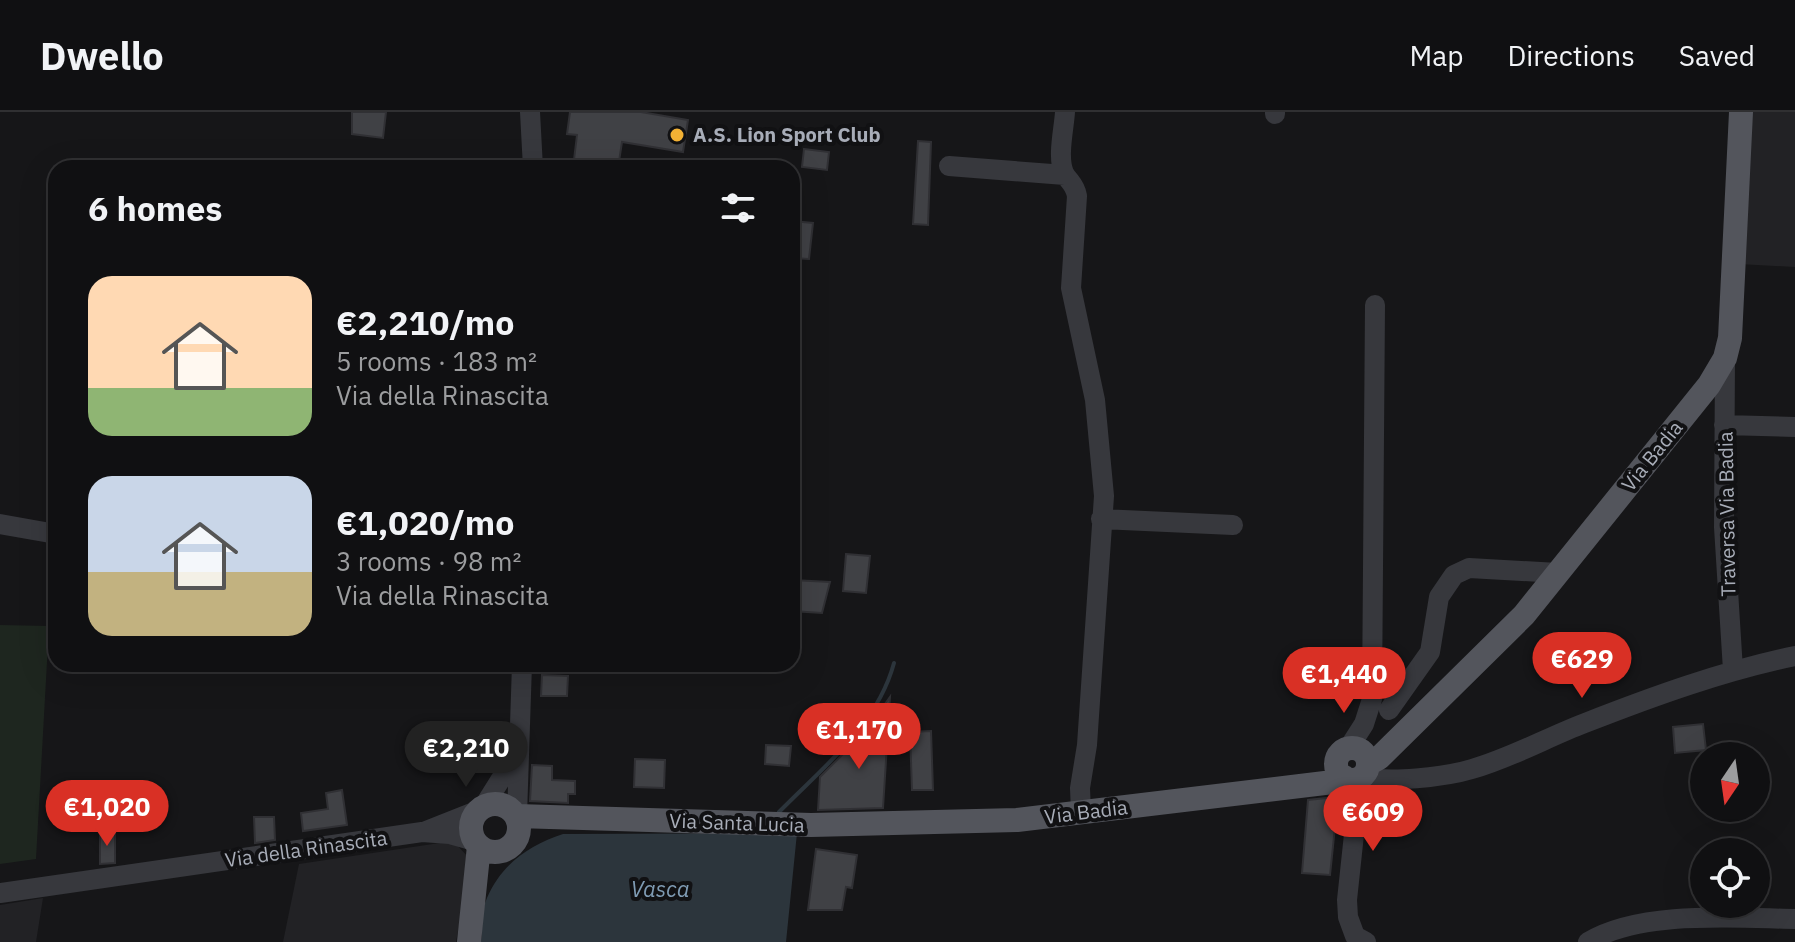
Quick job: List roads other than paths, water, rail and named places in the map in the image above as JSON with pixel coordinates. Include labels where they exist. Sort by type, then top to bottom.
[{"type":"main road","name":"Via Badia","points":[[889,824],[1017,820],[1281,788],[1355,765],[1407,730],[1524,615],[1709,385],[1725,358],[1730,338],[1741,112]]},
{"type":"main road","points":[[469,942],[476,894],[477,844],[472,822],[481,808],[502,804],[517,816],[520,832],[476,894]]},
{"type":"main road","name":"Via Santa Lucia","points":[[517,816],[585,820],[889,824]]},
{"type":"main road","name":"Via Santa Lucia","points":[[510,847],[585,820]]},
{"type":"main road","points":[[477,844],[491,852],[510,847]]},
{"type":"street","points":[[530,112],[533,160]]},
{"type":"street","points":[[1065,112],[1062,162],[1065,175],[1075,184],[1077,196],[1071,288],[1095,400],[1104,496],[1087,745],[1080,788],[1081,812]]},
{"type":"street","points":[[949,166],[1065,175]]},
{"type":"street","points":[[1375,305],[1381,705],[1407,730]]},
{"type":"street","name":"Traversa Via Badia","points":[[1725,358],[1724,527],[1733,670]]},
{"type":"street","points":[[1724,425],[1795,427]]},
{"type":"street","points":[[1101,519],[1233,525]]},
{"type":"street","points":[[0,524],[48,533]]},
{"type":"street","points":[[1366,942],[1355,936],[1347,900],[1355,765],[1364,724],[1430,652],[1439,597],[1454,575],[1469,568],[1558,573]]},
{"type":"street","points":[[1355,765],[1371,779],[1418,778],[1472,770],[1585,722],[1733,670],[1795,656]]},
{"type":"street","points":[[517,816],[522,672]]},
{"type":"street","points":[[481,808],[521,746]]},
{"type":"street","name":"Via della Rinascita","points":[[422,832],[481,808]]},
{"type":"street","name":"Via della Rinascita","points":[[0,893],[422,832],[450,834],[477,844]]},
{"type":"street","points":[[1588,942],[1632,927],[1672,920],[1795,919]]},
{"type":"water","name":"Vasca","points":[[797,833],[786,942],[481,942],[485,903],[501,875],[528,850],[563,834]]},
{"type":"waterway","points":[[779,812],[862,726],[886,686],[894,663]]},
{"type":"place","name":"A.S. Lion Sport Club","points":[[677,135]]}]
